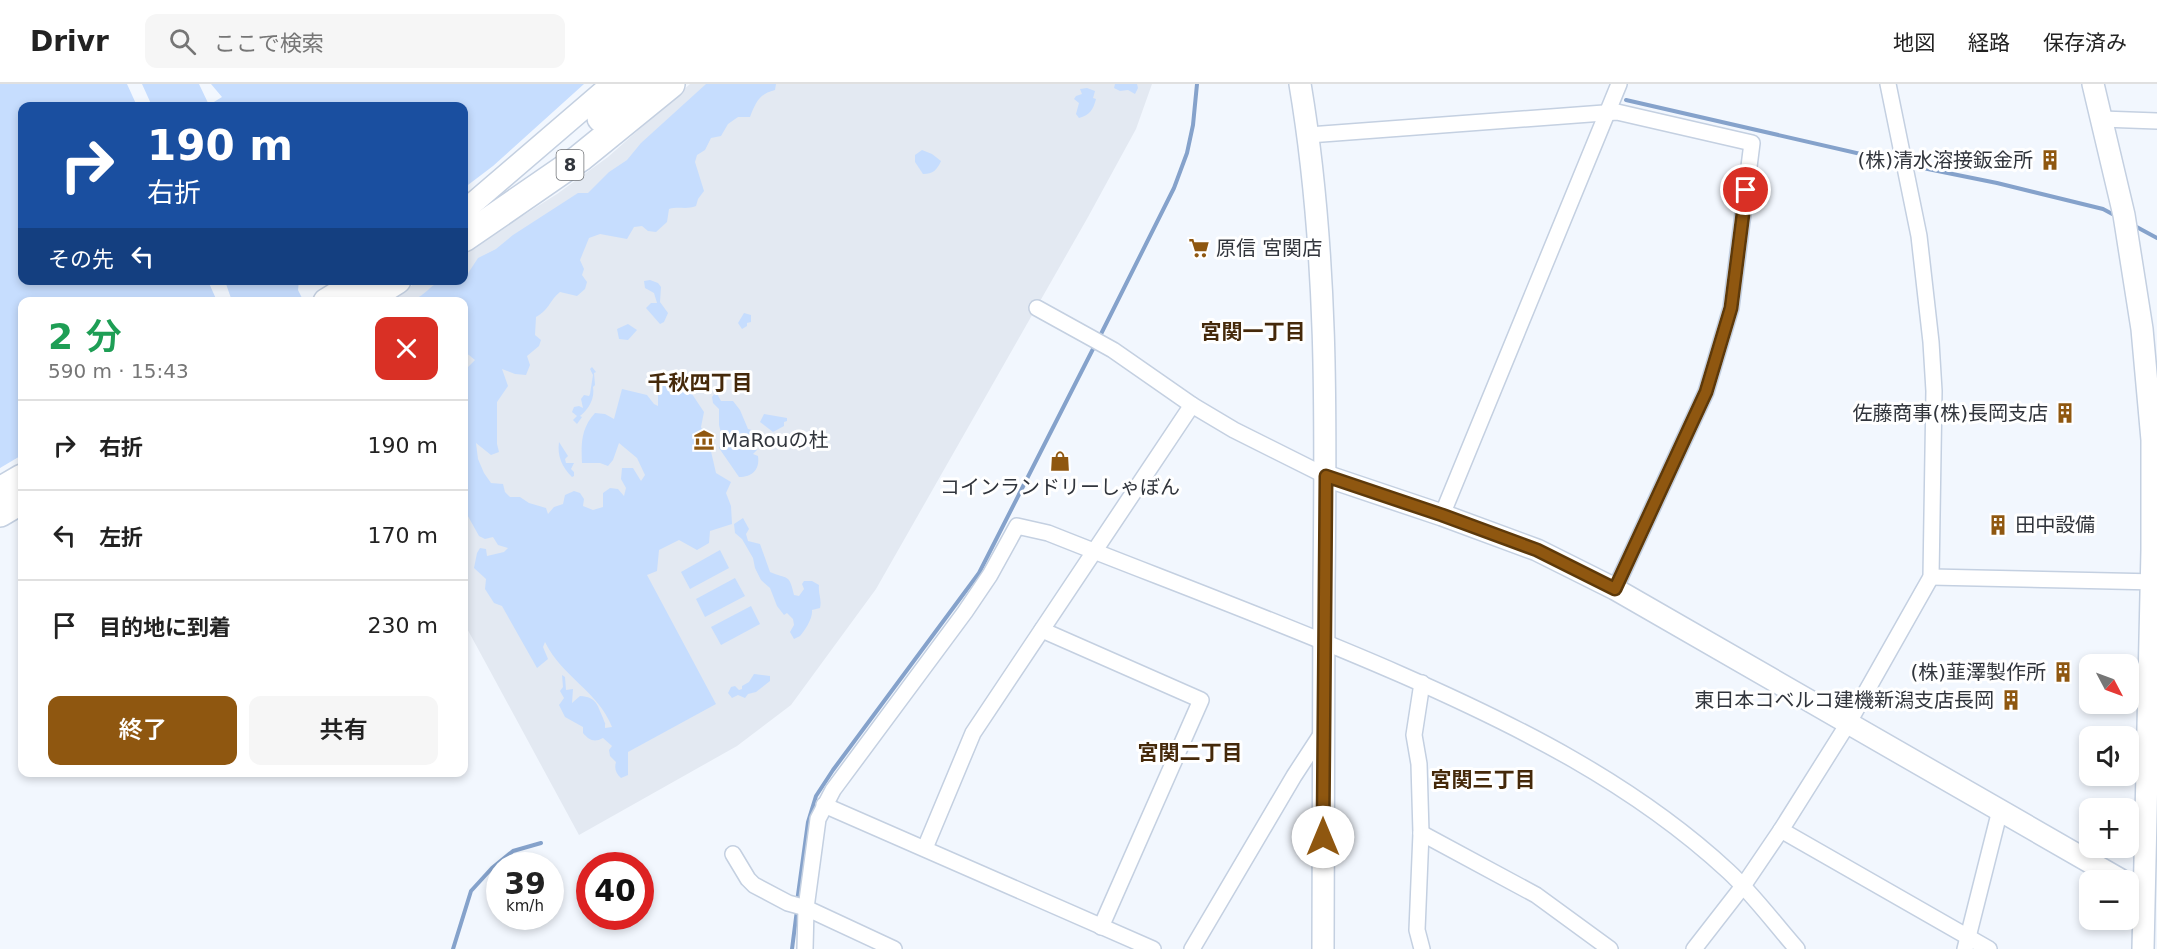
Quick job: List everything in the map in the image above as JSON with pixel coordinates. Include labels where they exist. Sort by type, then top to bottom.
[{"type":"highway","name":"8","points":[[468,214],[566,146],[640,84]]},
{"type":"highway","name":"8","points":[[468,235],[580,158],[671,84]]},
{"type":"highway","points":[[335,297],[355,285]]},
{"type":"highway","points":[[370,297],[389,285]]},
{"type":"highway","points":[[0,491],[18,480]]},
{"type":"highway","points":[[0,513],[18,502]]},
{"type":"street","points":[[468,208],[612,84]]},
{"type":"street","points":[[1300,84],[1309,135],[1321,269],[1326,476],[1323,949]]},
{"type":"street","points":[[1442,515],[1619,84]]},
{"type":"street","points":[[1694,949],[1743,886],[1781,830],[1849,722],[1931,577],[1934,391],[1931,342],[1919,236],[1888,84]]},
{"type":"street","points":[[2093,84],[2124,215],[2142,329],[2152,440],[2154,582],[2143,949]]},
{"type":"street","points":[[1309,135],[1617,112],[1752,143],[1731,308],[1709,381],[1615,589]]},
{"type":"street","points":[[2102,119],[2157,121]]},
{"type":"street","points":[[1037,308],[1113,350],[1192,405],[1234,430],[1326,476],[1537,550],[1615,589],[2104,870]]},
{"type":"street","points":[[925,848],[973,733],[1192,405]]},
{"type":"street","points":[[805,949],[806,908],[818,819],[824,805],[832,790],[965,612],[990,574],[1017,525],[1048,533],[1324,640],[1422,683],[1543,742],[1611,782],[1666,820],[1743,886],[1797,949]]},
{"type":"street","points":[[1931,577],[2154,582]]},
{"type":"street","points":[[1042,630],[1201,700],[1101,927]]},
{"type":"street","points":[[1422,683],[1414,735],[1419,764],[1421,833],[1417,930],[1422,949]]},
{"type":"street","points":[[1192,949],[1324,729]]},
{"type":"street","points":[[824,805],[1153,949]]},
{"type":"street","points":[[1967,944],[2000,810]]},
{"type":"street","points":[[1781,830],[1967,944],[1989,949]]},
{"type":"street","points":[[1421,833],[1536,895],[1610,949]]},
{"type":"street","points":[[733,854],[754,885],[788,903],[806,908],[894,949]]},
{"type":"shaded area","points":[[0,84],[127,84],[135,102],[18,102],[18,285],[210,285],[215,297],[18,297],[18,457],[0,468]]},
{"type":"shaded area","points":[[142,84],[199,84],[208,102],[150,102]]},
{"type":"shaded area","points":[[211,84],[584,84],[493,166],[468,185],[468,102],[214,102],[222,97]]},
{"type":"shaded area","points":[[690,84],[1152,84],[1136,129],[1088,217],[876,589],[791,705],[737,746],[579,835],[468,630],[468,297],[394,297],[413,285],[468,285],[468,250],[557,194],[608,157]]},
{"type":"shaded area","points":[[706,84],[776,84],[775,90],[759,99],[750,117],[738,117],[728,124],[721,136],[711,138],[705,150],[697,155],[695,162],[704,191],[696,206],[669,209],[667,222],[656,232],[648,231],[642,226],[634,227],[627,239],[600,234],[589,238],[580,260],[584,269],[582,275],[587,282],[585,289],[577,296],[560,292],[536,317],[535,335],[541,340],[539,346],[527,356],[530,365],[526,375],[502,369],[508,386],[497,402],[499,452],[491,455],[476,443],[478,459],[484,473],[491,483],[503,484],[505,492],[510,497],[520,497],[529,503],[546,508],[548,514],[554,507],[563,504],[565,495],[574,491],[580,493],[584,499],[583,506],[593,510],[603,507],[603,493],[610,488],[618,489],[624,496],[626,488],[621,479],[622,468],[633,468],[641,481],[645,475],[637,458],[619,443],[613,460],[608,466],[600,463],[582,463],[582,443],[587,424],[595,413],[605,414],[614,419],[622,389],[647,395],[658,406],[658,384],[665,372],[688,388],[704,412],[701,427],[710,447],[716,473],[731,482],[726,493],[731,506],[732,524],[710,531],[709,543],[697,550],[679,540],[659,550],[657,571],[647,575],[716,704],[628,752],[628,775],[621,778],[616,771],[616,762],[610,756],[609,750],[612,746],[603,738],[590,739],[583,733],[583,727],[565,717],[559,705],[564,698],[560,691],[563,687],[562,675],[565,677],[566,690],[573,689],[572,703],[580,696],[590,698],[598,706],[605,728],[612,727],[606,714],[561,665],[545,642],[543,647],[548,659],[537,668],[502,606],[494,603],[485,589],[486,579],[474,568],[480,548],[486,549],[487,556],[504,552],[508,548],[498,545],[493,537],[485,539],[479,536],[468,516],[468,367],[475,360],[468,354],[468,297],[419,297],[434,285],[468,285],[468,273],[478,258],[496,249],[513,235],[578,193],[588,193],[609,172],[627,160],[641,143]]},
{"type":"shaded area","points":[[1115,84],[1137,84],[1138,88],[1135,94],[1128,90],[1120,91],[1114,88]]},
{"type":"shaded area","points":[[1087,88],[1095,91],[1093,98],[1096,99],[1090,112],[1079,118],[1076,114],[1079,103],[1074,99],[1082,94],[1080,89]]},
{"type":"shaded area","points":[[922,150],[941,161],[936,169],[926,174],[923,174],[915,162],[915,155]]},
{"type":"shaded area","points":[[650,280],[661,287],[660,302],[668,313],[664,322],[660,324],[646,308],[651,303],[657,303],[654,293],[645,288],[644,281]]},
{"type":"shaded area","points":[[226,285],[299,285],[302,297],[231,297]]},
{"type":"shaded area","points":[[744,313],[751,315],[751,322],[742,329],[738,323]]},
{"type":"shaded area","points":[[628,324],[637,330],[628,340],[619,339],[617,329]]},
{"type":"shaded area","points":[[592,367],[596,372],[594,373],[595,385],[592,399],[577,424],[573,420],[577,416],[572,412],[574,407],[583,408],[581,399],[584,395],[589,396],[590,394],[593,375],[590,369]]},
{"type":"shaded area","points":[[716,392],[721,401],[733,401],[740,410],[748,429],[755,431],[757,450],[753,454],[758,456],[758,465],[748,476],[739,477],[719,448],[723,441],[719,425],[719,409],[713,403],[712,397]]},
{"type":"shaded area","points":[[764,414],[787,418],[787,421],[784,422],[784,426],[773,432],[760,422]]},
{"type":"shaded area","points":[[559,442],[568,456],[565,459],[566,463],[574,463],[571,469],[574,472],[572,477],[561,461]]},
{"type":"shaded area","points":[[743,518],[749,529],[746,534],[748,541],[760,544],[770,572],[789,580],[794,595],[799,596],[804,589],[802,584],[804,581],[812,581],[819,585],[820,608],[812,610],[806,627],[800,636],[794,639],[790,632],[794,625],[793,619],[787,613],[784,615],[777,606],[770,588],[761,580],[755,568],[753,558],[742,539],[735,533],[734,524]]},
{"type":"shaded area","points":[[720,550],[729,568],[690,589],[681,572]]},
{"type":"shaded area","points":[[735,578],[745,596],[705,617],[696,599]]},
{"type":"shaded area","points":[[751,606],[760,624],[721,645],[711,627]]},
{"type":"shaded area","points":[[754,674],[770,676],[770,681],[745,698],[738,695],[732,698],[728,693],[731,687],[742,689],[742,686],[749,682]]},
{"type":"waterway","points":[[1099,338],[1174,188],[1187,153],[1193,125],[1197,84]]},
{"type":"waterway","points":[[1626,100],[1900,163]]},
{"type":"waterway","points":[[1908,165],[1997,183],[2103,209],[2116,216]]},
{"type":"waterway","points":[[2133,225],[2157,238]]},
{"type":"waterway","points":[[797,902],[808,822],[816,796],[979,573],[1095,345]]},
{"type":"waterway","points":[[453,949],[471,891],[492,868],[513,851],[541,843]]},
{"type":"waterway","points":[[792,949],[797,910]]},
{"type":"place","name":"(株)清水溶接鈑金所","points":[[2050,160]]},
{"type":"place","name":"原信 宮関店","points":[[1199,248]]},
{"type":"place","name":"佐藤商事(株)長岡支店","points":[[2065,413]]},
{"type":"place","name":"MaRouの杜","points":[[704,440]]},
{"type":"place","name":"コインランドリーしゃぼん","points":[[1060,461]]},
{"type":"place","name":"田中設備","points":[[1998,525]]},
{"type":"place","name":"(株)韮澤製作所","points":[[2063,672]]},
{"type":"place","name":"東日本コベルコ建機新潟支店長岡","points":[[2011,700]]},
{"type":"district","name":"宮関一丁目","points":[[1253,332]]},
{"type":"district","name":"千秋四丁目","points":[[700,383]]},
{"type":"district","name":"宮関二丁目","points":[[1190,753]]},
{"type":"district","name":"宮関三丁目","points":[[1483,780]]},
{"type":"route","points":[[1323,837],[1326,476],[1537,550],[1615,589],[1706,392],[1731,308],[1746,190]]}]
